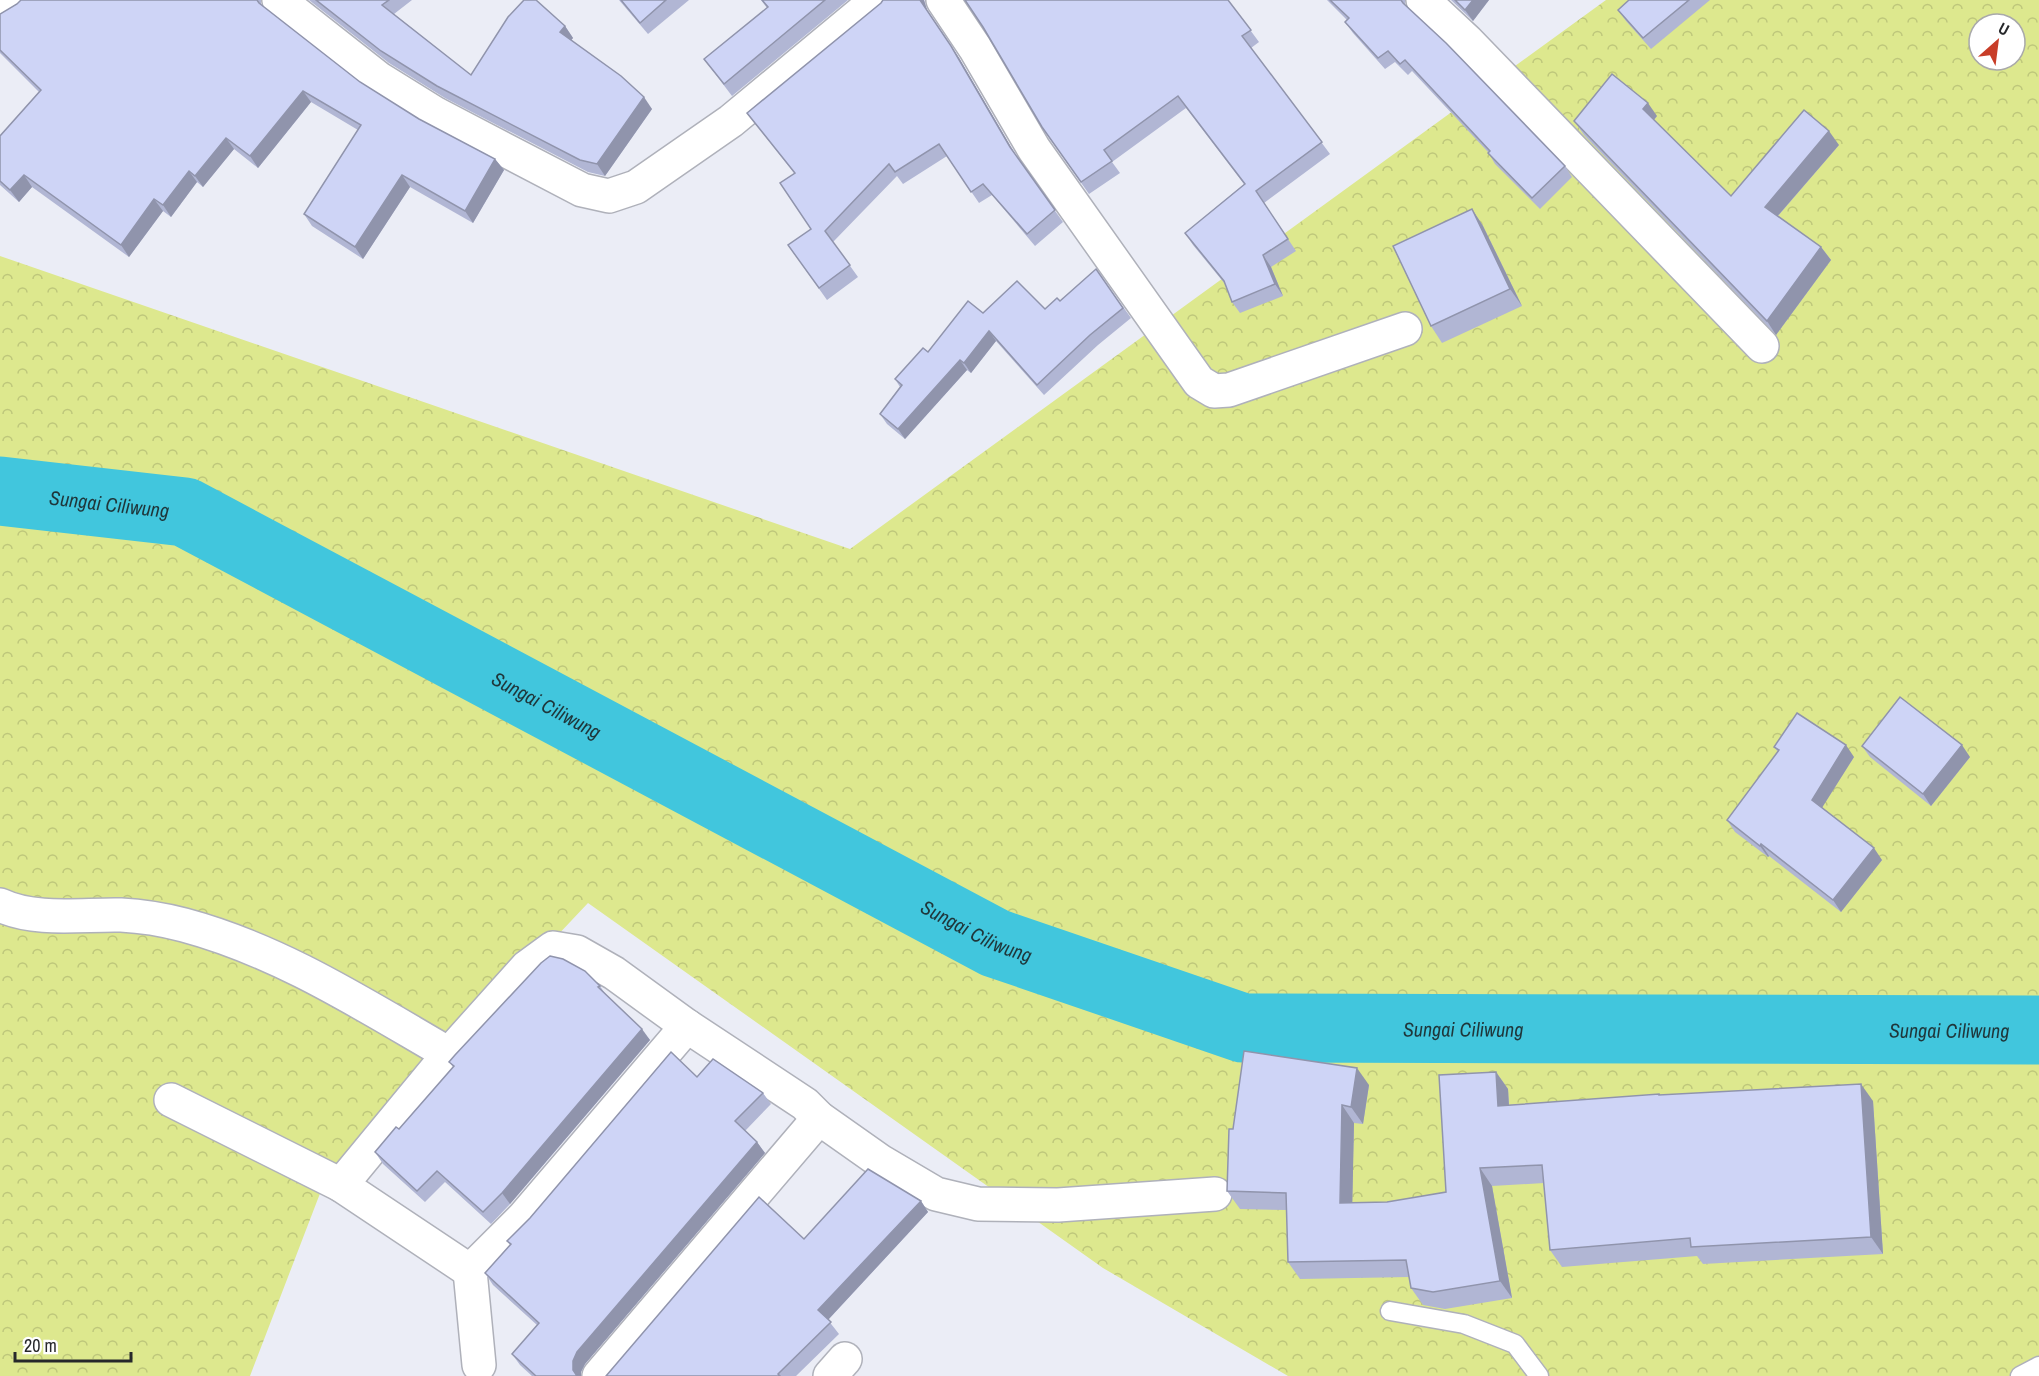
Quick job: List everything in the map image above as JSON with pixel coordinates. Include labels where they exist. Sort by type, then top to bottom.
[{"type":"street","points":[[0,9],[15,0]]},
{"type":"street","points":[[279,0],[378,78],[436,114],[582,190],[609,196],[636,187],[731,121],[877,0]]},
{"type":"street","points":[[943,0],[975,48],[1034,150],[1199,382],[1214,391],[1229,390],[1405,329]]},
{"type":"street","points":[[1423,0],[1467,41],[1762,346]]},
{"type":"street","points":[[0,905],[10,909],[61,916],[123,915],[183,925],[250,946],[303,970],[449,1054]]},
{"type":"street","points":[[341,1185],[449,1054],[527,967],[553,948],[577,952],[614,973],[687,1026],[805,1104],[819,1118],[880,1161],[936,1194],[978,1204],[1058,1205],[1215,1194]]},
{"type":"street","points":[[470,1271],[524,1217],[687,1026]]},
{"type":"street","points":[[171,1100],[341,1185],[470,1271],[482,1372]]},
{"type":"street","points":[[599,1376],[819,1118]]},
{"type":"lane","points":[[1390,1311],[1464,1324],[1515,1344],[1539,1376]]},
{"type":"lane","points":[[2020,1376],[2039,1366]]},
{"type":"green space","points":[[1606,0],[2039,0],[2039,1376],[1288,1376],[1103,1268],[588,903],[324,1183],[250,1376],[0,1376],[0,256],[850,549]]},
{"type":"building","points":[[21,0],[257,0],[360,82],[419,119],[495,159],[465,211],[402,175],[355,247],[304,214],[361,125],[303,91],[250,156],[226,138],[195,176],[189,171],[163,205],[154,199],[121,245],[24,175],[10,190],[0,181],[0,136],[41,90],[0,50],[0,14]]},
{"type":"building","points":[[316,0],[389,0],[382,5],[471,75],[508,17],[524,0],[536,0],[565,26],[560,32],[621,76],[644,97],[597,164],[580,160],[437,86],[381,51]]},
{"type":"building","points":[[621,0],[666,0],[640,23]]},
{"type":"building","points":[[762,0],[825,0],[724,84],[704,59],[768,7]]},
{"type":"building","points":[[883,0],[920,0],[951,46],[1010,147],[1055,210],[1027,234],[983,184],[971,192],[939,144],[895,172],[889,164],[825,231],[850,265],[819,288],[788,245],[811,229],[780,183],[795,173],[747,113]]},
{"type":"building","points":[[965,0],[1228,0],[1251,30],[1242,36],[1322,142],[1256,191],[1288,239],[1263,255],[1275,284],[1232,302],[1224,281],[1185,233],[1245,184],[1178,96],[1104,150],[1112,161],[1081,182],[1042,127]]},
{"type":"building","points":[[1330,0],[1401,0],[1565,166],[1532,198],[1488,153],[1490,151],[1405,60],[1400,64],[1388,51],[1378,58],[1345,22],[1349,18]]},
{"type":"building","points":[[1455,0],[1473,0],[1465,10]]},
{"type":"building","points":[[1629,0],[1689,0],[1643,38],[1618,10]]},
{"type":"building","points":[[1612,74],[1648,103],[1643,109],[1731,196],[1804,110],[1829,131],[1765,207],[1821,247],[1767,321],[1574,121]]},
{"type":"building","points":[[1472,209],[1510,289],[1431,326],[1393,246]]},
{"type":"building","points":[[1096,269],[1123,308],[1090,335],[1037,385],[989,331],[964,363],[960,360],[898,429],[880,414],[902,385],[895,379],[923,348],[928,352],[968,301],[983,313],[1017,281],[1045,309],[1057,298],[1060,301]]},
{"type":"building","points":[[1900,697],[1962,745],[1923,794],[1862,746]]},
{"type":"building","points":[[1797,713],[1846,745],[1812,800],[1874,848],[1833,900],[1727,820],[1779,750],[1774,747]]},
{"type":"building","points":[[550,956],[563,959],[585,971],[600,986],[598,987],[642,1029],[502,1193],[483,1212],[437,1171],[417,1191],[375,1152],[396,1127],[399,1129],[454,1066],[449,1062],[455,1055]]},
{"type":"building","points":[[1244,1051],[1357,1068],[1351,1107],[1342,1105],[1340,1203],[1387,1202],[1446,1192],[1439,1075],[1496,1072],[1498,1106],[1659,1094],[1861,1084],[1871,1237],[1691,1247],[1690,1238],[1550,1250],[1542,1165],[1480,1168],[1500,1281],[1433,1292],[1411,1288],[1406,1260],[1288,1262],[1286,1193],[1227,1191],[1229,1129],[1233,1129]]},
{"type":"building","points":[[671,1052],[697,1077],[713,1059],[763,1093],[735,1121],[757,1142],[577,1352],[573,1361],[573,1370],[577,1376],[536,1376],[512,1354],[539,1323],[485,1273],[511,1244],[507,1241],[530,1218]]},
{"type":"building","points":[[868,1169],[921,1201],[818,1310],[831,1322],[778,1374],[780,1376],[606,1376],[759,1197],[804,1239]]},
{"type":"waterway","name":"Sungai Ciliwung","points":[[0,491],[185,512],[995,943],[1243,1028],[2039,1030]]}]
